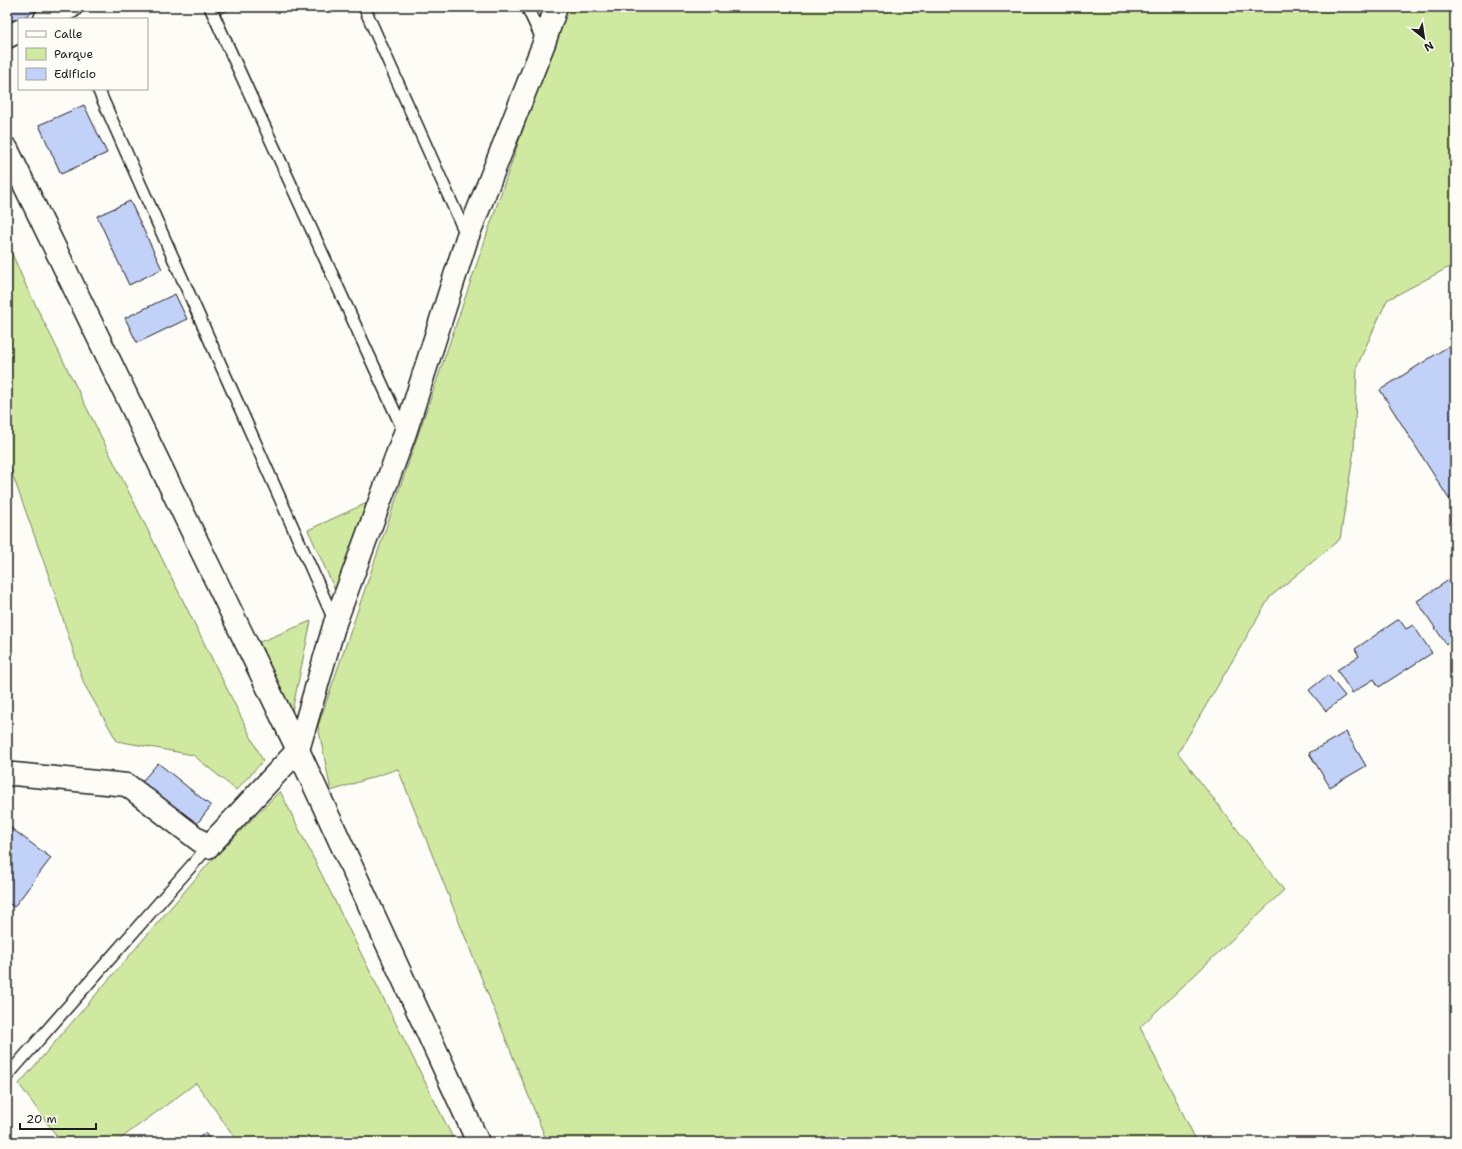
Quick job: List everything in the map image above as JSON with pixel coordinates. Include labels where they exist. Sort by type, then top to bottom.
[{"type":"street","points":[[7,775],[14,774],[127,785],[208,847],[298,750],[335,623],[405,434],[467,238],[544,43],[556,7]]},
{"type":"street","points":[[7,37],[18,32]]},
{"type":"street","points":[[7,150],[298,750],[478,1142]]},
{"type":"lane","points":[[210,7],[405,434]]},
{"type":"lane","points":[[364,7],[467,238]]},
{"type":"lane","points":[[527,7],[544,43]]},
{"type":"lane","points":[[98,90],[335,623]]},
{"type":"lane","points":[[7,1076],[208,847]]},
{"type":"green space","points":[[565,7],[1455,7],[1455,264],[1387,300],[1357,366],[1354,450],[1340,539],[1270,597],[1178,753],[1284,890],[1140,1027],[1197,1142],[547,1142],[398,769],[331,791],[318,726]]},
{"type":"green space","points":[[7,242],[27,288],[263,761],[236,790],[193,755],[117,741],[84,684],[51,582],[7,459]]},
{"type":"green space","points":[[369,502],[336,592],[308,530]]},
{"type":"green space","points":[[311,621],[291,716],[250,646]]},
{"type":"green space","points":[[280,791],[455,1142],[238,1142],[196,1083],[116,1142],[61,1142],[19,1084],[209,863]]},
{"type":"building","points":[[7,7],[42,7],[21,18],[18,18],[18,20],[7,25]]},
{"type":"building","points":[[215,7],[234,7],[218,15]]},
{"type":"building","points":[[84,105],[107,153],[61,174],[39,125]]},
{"type":"building","points":[[130,201],[162,269],[129,285],[97,216]]},
{"type":"building","points":[[175,294],[187,319],[137,343],[125,318]]},
{"type":"building","points":[[1455,342],[1455,495],[1449,499],[1380,390]]},
{"type":"building","points":[[1455,576],[1455,638],[1446,644],[1417,601]]},
{"type":"building","points":[[1399,619],[1406,629],[1413,625],[1432,653],[1379,687],[1374,679],[1352,693],[1337,670],[1359,656],[1355,649]]},
{"type":"building","points":[[1328,675],[1345,696],[1326,711],[1309,690]]},
{"type":"building","points":[[1346,732],[1366,766],[1330,787],[1309,753]]},
{"type":"building","points":[[158,763],[211,806],[192,830],[138,786]]},
{"type":"building","points":[[7,825],[51,858],[14,907],[7,902]]},
{"type":"building","points":[[205,1133],[212,1142],[194,1142]]}]
